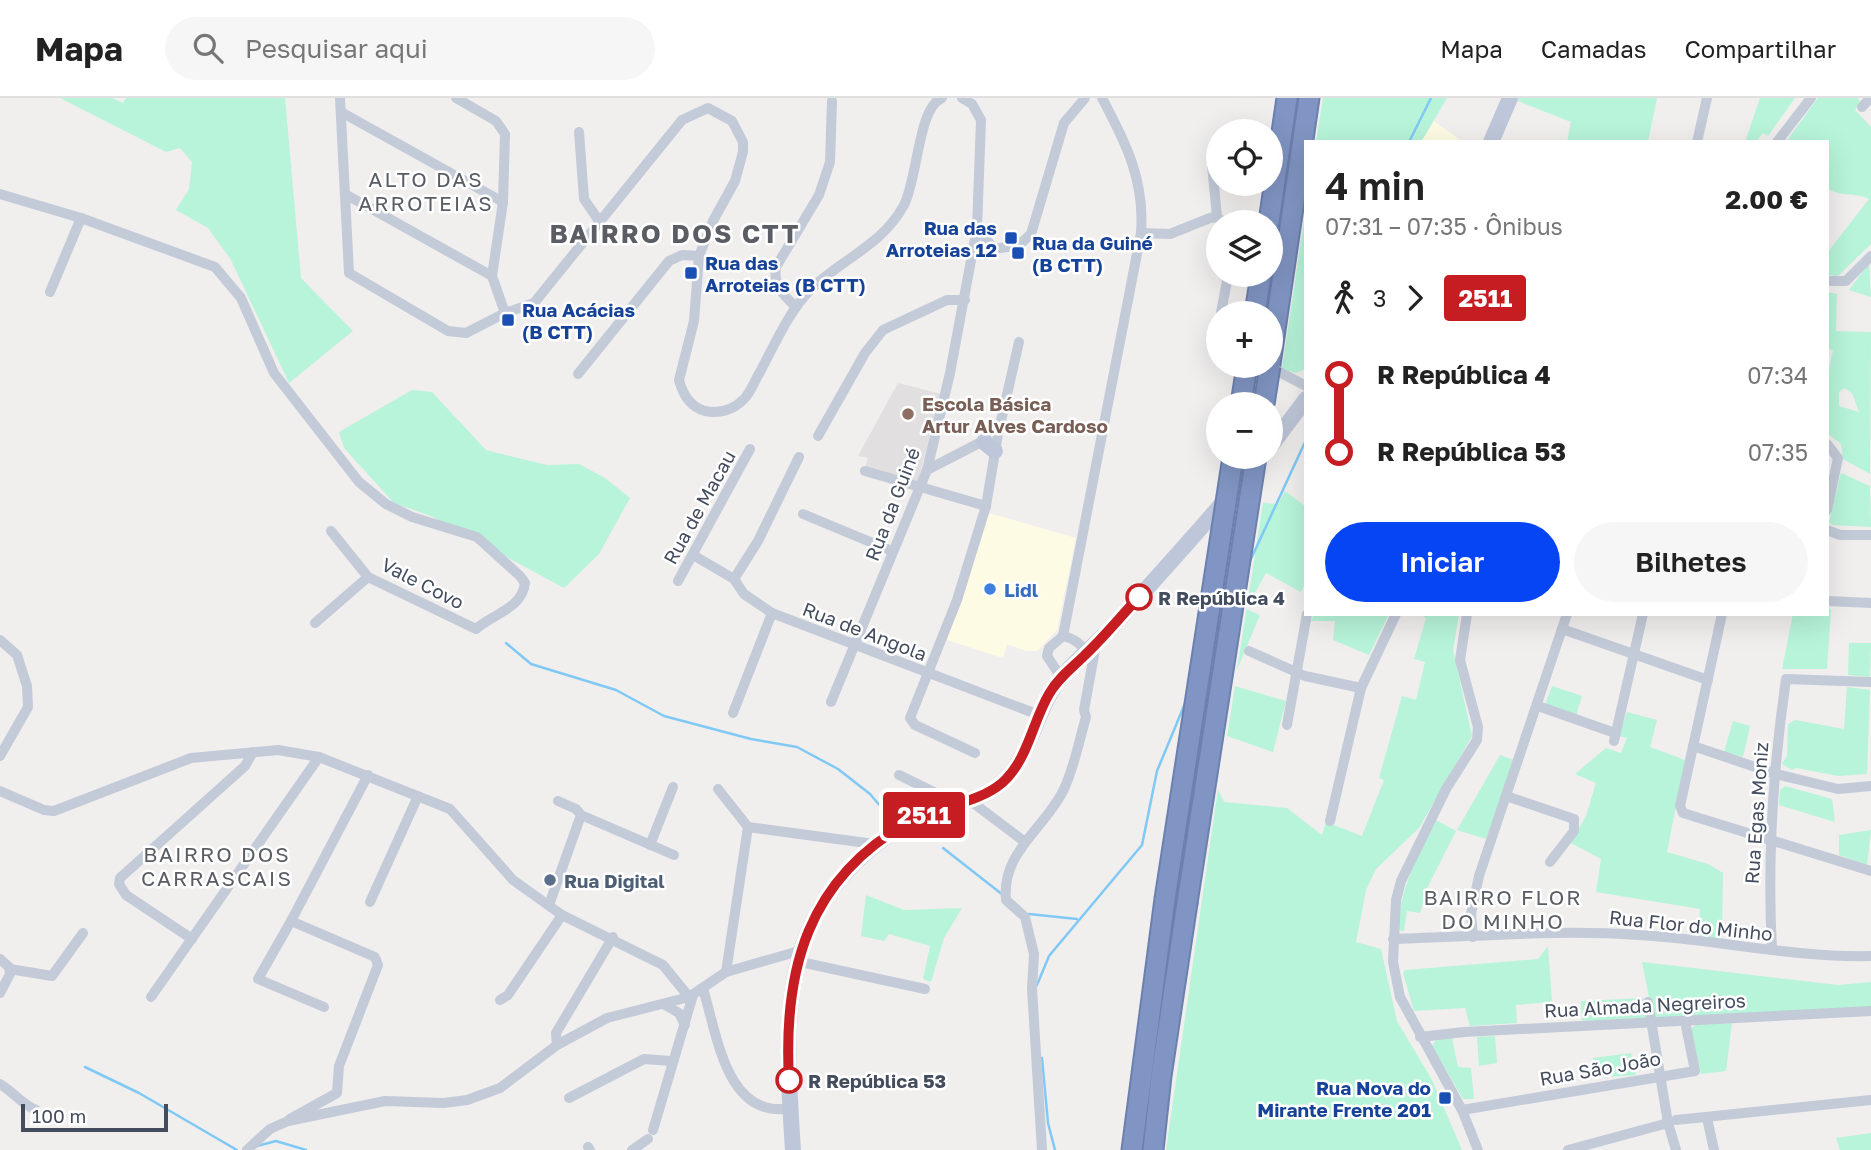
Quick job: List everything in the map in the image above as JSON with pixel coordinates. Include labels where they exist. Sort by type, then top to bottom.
[{"type":"highway","points":[[1271,210],[1287,98]]},
{"type":"highway","points":[[1280,301],[1309,98]]},
{"type":"highway","points":[[1132,1150],[1166,899],[1231,469]]},
{"type":"highway","points":[[1153,1150],[1161,1076],[1254,469]]},
{"type":"main road","points":[[1493,140],[1510,98]]},
{"type":"main road","points":[[1283,430],[1304,402]]},
{"type":"main road","points":[[793,1150],[786,1033],[789,998],[798,956],[832,890],[874,844],[911,821],[968,799],[1002,782],[1021,760],[1039,715],[1061,677],[1091,649],[1170,564],[1252,469]]},
{"type":"street","points":[[340,98],[349,273],[448,331],[466,332],[505,313],[534,303],[682,120],[708,108],[732,121],[743,142],[743,152],[735,181],[713,221],[699,256],[694,321],[678,380],[683,393],[699,409],[729,410],[745,398],[796,307],[829,274],[877,241],[892,224],[904,205],[916,173],[925,115],[936,100],[942,98]]},
{"type":"street","points":[[456,98],[496,121],[505,134],[503,202],[492,276],[505,313]]},
{"type":"street","name":"Rua da Guiné","points":[[831,702],[927,470],[965,300],[977,228],[981,120],[972,104],[962,98]]},
{"type":"street","points":[[971,263],[994,249],[1019,245],[1031,234],[1064,123],[1085,98]]},
{"type":"street","points":[[1061,677],[1047,656],[1049,648],[1063,636],[1142,233],[1142,198],[1132,156],[1102,98]]},
{"type":"street","points":[[1697,140],[1707,98]]},
{"type":"street","points":[[1779,140],[1811,98]]},
{"type":"street","points":[[796,307],[778,288],[776,267],[823,184],[830,162],[832,101]]},
{"type":"street","points":[[341,112],[503,202]]},
{"type":"street","points":[[579,132],[584,199],[599,221]]},
{"type":"street","points":[[0,194],[81,218],[50,292]]},
{"type":"street","points":[[345,194],[492,276]]},
{"type":"street","name":"Vale Covo","points":[[81,218],[220,270],[241,298],[274,373],[359,482],[386,503],[412,517],[477,537],[520,576],[526,586],[518,600],[476,629],[368,577],[331,531]]},
{"type":"street","points":[[1142,233],[1170,234],[1197,222],[1206,221]]},
{"type":"street","points":[[977,228],[994,249]]},
{"type":"street","points":[[578,374],[669,261],[682,255],[699,256]]},
{"type":"street","points":[[1829,281],[1846,281],[1871,256]]},
{"type":"street","points":[[818,436],[864,353],[883,330],[947,300],[965,300]]},
{"type":"street","points":[[975,753],[912,722],[911,713],[957,600],[986,506],[989,446],[998,431],[1019,342]]},
{"type":"street","points":[[1283,373],[1304,385]]},
{"type":"street","points":[[935,438],[948,458]]},
{"type":"street","points":[[927,470],[948,458],[989,446]]},
{"type":"street","points":[[1829,447],[1838,458],[1829,501]]},
{"type":"street","name":"Rua de Macau","points":[[678,581],[751,449]]},
{"type":"street","points":[[734,579],[758,541],[799,457]]},
{"type":"street","points":[[865,471],[986,506]]},
{"type":"street","points":[[803,514],[892,551]]},
{"type":"street","points":[[1829,531],[1840,535],[1871,535]]},
{"type":"street","name":"Rua de Angola","points":[[693,555],[734,579],[744,594],[772,613],[1039,715]]},
{"type":"street","points":[[315,623],[368,577]]},
{"type":"street","points":[[1829,601],[1871,603]]},
{"type":"street","points":[[733,713],[772,613]]},
{"type":"street","points":[[1287,725],[1307,616]]},
{"type":"street","points":[[1330,821],[1360,688],[1395,616]]},
{"type":"street","points":[[1467,616],[1460,660],[1478,727],[1477,740],[1447,789],[1406,867],[1396,901],[1393,939],[1394,981],[1420,1037],[1462,1110],[1478,1150]]},
{"type":"street","points":[[1473,937],[1471,914],[1479,876],[1566,616]]},
{"type":"street","points":[[1538,706],[1614,737],[1642,616]]},
{"type":"street","points":[[1722,616],[1688,769],[1681,806],[1683,813],[1871,871]]},
{"type":"street","points":[[1562,629],[1707,680]]},
{"type":"street","points":[[1042,1150],[1032,989],[1034,954],[1025,917],[1006,895],[1013,859],[1065,787],[1086,717],[1084,710],[1091,649],[1063,636]]},
{"type":"street","points":[[0,640],[17,655],[27,685],[28,707],[0,756]]},
{"type":"street","points":[[1249,651],[1296,672],[1360,688]]},
{"type":"street","name":"Rua Egas Moniz","points":[[1772,950],[1768,879],[1770,840],[1786,679],[1871,682]]},
{"type":"street","points":[[1693,746],[1776,774],[1838,789],[1871,786]]},
{"type":"street","points":[[0,791],[44,810],[54,811],[191,758],[253,752],[291,751],[319,757],[368,775],[458,815],[504,872],[562,915],[613,937],[663,965],[695,993],[732,1079],[742,1094],[760,1108],[790,1108]]},
{"type":"street","points":[[192,939],[126,895],[119,884],[120,878],[245,765],[253,752]]},
{"type":"street","points":[[151,997],[319,757]]},
{"type":"street","points":[[324,1007],[258,979],[292,921],[368,775]]},
{"type":"street","points":[[899,775],[936,793],[948,806]]},
{"type":"street","points":[[650,845],[673,787]]},
{"type":"street","points":[[718,789],[748,827],[874,844]]},
{"type":"street","points":[[370,902],[418,796]]},
{"type":"street","points":[[1506,796],[1574,819],[1574,831],[1550,862]]},
{"type":"street","points":[[968,799],[1025,842]]},
{"type":"street","points":[[558,801],[576,808],[581,815],[674,855]]},
{"type":"street","points":[[549,905],[581,815]]},
{"type":"street","points":[[726,972],[748,827]]},
{"type":"street","points":[[500,1000],[508,995],[562,915]]},
{"type":"street","points":[[247,1150],[264,1141],[296,1114],[337,1093],[339,1066],[378,961],[292,921]]},
{"type":"street","name":"Rua Flor do Minho","points":[[1393,939],[1585,932],[1642,935],[1833,957],[1871,956]]},
{"type":"street","points":[[0,959],[10,969],[52,976],[83,933]]},
{"type":"street","points":[[557,1045],[556,1033],[613,937]]},
{"type":"street","points":[[288,1121],[384,1101],[444,1103],[467,1100],[500,1088],[557,1045],[607,1018],[665,1005],[695,993],[726,972],[798,956],[925,989]]},
{"type":"street","points":[[0,993],[10,976],[10,969]]},
{"type":"street","points":[[632,1150],[651,1135],[671,1061],[695,993]]},
{"type":"street","points":[[1648,1002],[1676,1150]]},
{"type":"street","points":[[665,1005],[679,1013],[685,1025]]},
{"type":"street","name":"Rua Almada Negreiros","points":[[1420,1037],[1871,1012]]},
{"type":"street","name":"Rua São João","points":[[1462,1110],[1695,1071],[1685,1021]]},
{"type":"street","points":[[569,1098],[644,1059],[671,1061]]},
{"type":"street","points":[[0,1084],[12,1091],[24,1106],[36,1110]]},
{"type":"street","points":[[1568,1150],[1672,1122],[1871,1100]]},
{"type":"street","points":[[1707,1118],[1714,1150]]},
{"type":"shaded area","points":[[1434,121],[1460,140],[1422,140]]},
{"type":"shaded area","name":"Escola Básica Artur Alves Cardoso","points":[[898,383],[941,394],[918,481],[865,467],[868,458],[858,456]]},
{"type":"shaded area","points":[[989,513],[1076,538],[1057,630],[1037,651],[1026,651],[1007,644],[1003,658],[947,640]]},
{"type":"green space","points":[[60,98],[112,98],[123,103],[126,98],[285,98],[301,278],[353,331],[289,383],[231,260],[208,228],[176,210],[189,189],[192,162],[180,148],[166,152]]},
{"type":"green space","points":[[1323,98],[1447,98],[1422,140],[1316,140]]},
{"type":"green space","points":[[1657,98],[1648,140],[1567,140],[1571,122],[1515,100]]},
{"type":"green space","points":[[1760,98],[1795,98],[1768,136],[1763,133],[1758,140],[1746,140]]},
{"type":"green space","points":[[1818,98],[1857,98],[1861,102],[1855,110],[1871,127],[1871,244],[1838,276],[1829,275],[1829,250],[1869,199],[1829,189],[1829,140],[1787,140]]},
{"type":"green space","points":[[1304,221],[1304,369],[1296,373],[1283,369],[1283,362]]},
{"type":"green space","points":[[1869,263],[1871,297],[1849,290]]},
{"type":"green space","points":[[1829,292],[1837,294],[1836,331],[1871,332],[1870,474],[1843,459],[1841,444],[1829,435],[1829,371],[1833,350],[1829,349]],"holes":[[[1844,388],[1852,393],[1859,412],[1839,406],[1839,392]]]},
{"type":"green space","points":[[412,390],[432,392],[486,450],[547,465],[579,464],[605,478],[630,498],[599,554],[564,588],[431,516],[394,503],[344,448],[339,432]]},
{"type":"green space","points":[[1841,473],[1870,486],[1871,527],[1832,525],[1829,522]]},
{"type":"green space","points":[[1285,491],[1304,505],[1304,585],[1301,592],[1266,573],[1247,608],[1263,503],[1278,504]]},
{"type":"green space","points":[[1246,609],[1260,615],[1237,670]]},
{"type":"green space","points":[[1831,609],[1827,669],[1782,669],[1793,616],[1829,616]]},
{"type":"green space","points":[[1313,616],[1388,616],[1369,655],[1333,640],[1335,621],[1311,621]]},
{"type":"green space","points":[[1423,616],[1459,616],[1453,650],[1472,736],[1419,828],[1376,869],[1366,890],[1356,942],[1381,949],[1397,1021],[1432,1080],[1462,1150],[1166,1150],[1218,789],[1224,802],[1287,808],[1322,835],[1326,822],[1362,836],[1384,780],[1379,778],[1402,696],[1416,700],[1425,662],[1414,659],[1426,618]]},
{"type":"green space","points":[[1849,643],[1871,643],[1870,677],[1848,675]]},
{"type":"green space","points":[[1235,686],[1286,701],[1273,752],[1227,736]]},
{"type":"green space","points":[[1552,686],[1582,696],[1576,716],[1545,705]]},
{"type":"green space","points":[[1847,687],[1870,690],[1867,774],[1838,776],[1796,768],[1792,770],[1782,764],[1787,756],[1788,724],[1795,720],[1844,729]]},
{"type":"green space","points":[[1627,712],[1657,720],[1650,747],[1685,760],[1667,852],[1708,864],[1723,873],[1722,939],[1698,937],[1700,909],[1596,892],[1601,859],[1571,843],[1586,816],[1596,783],[1575,774],[1606,748],[1621,753],[1627,738],[1619,736]]},
{"type":"green space","points":[[1733,721],[1750,726],[1743,757],[1724,752]]},
{"type":"green space","points":[[1500,755],[1514,760],[1486,839],[1457,830]]},
{"type":"green space","points":[[1785,786],[1832,799],[1835,822],[1779,805],[1780,790]]},
{"type":"green space","points":[[1434,819],[1456,831],[1428,886],[1420,913],[1407,911],[1404,931],[1397,930],[1406,887]]},
{"type":"green space","points":[[1871,830],[1867,865],[1839,855],[1839,835]]},
{"type":"green space","points":[[866,895],[904,910],[962,908],[944,938],[931,982],[923,979],[930,946],[889,934],[884,941],[861,936]]},
{"type":"green space","points":[[1548,946],[1552,1002],[1516,1005],[1517,1023],[1470,1026],[1465,1008],[1414,1011],[1403,973],[1405,970],[1538,959]]},
{"type":"green space","points":[[1642,962],[1838,985],[1871,982],[1871,1007],[1653,1018]]},
{"type":"green space","points":[[1643,998],[1645,1018],[1582,1021],[1581,1001]]},
{"type":"green space","points":[[1732,1023],[1726,1071],[1701,1074],[1691,1029],[1697,1024]]},
{"type":"green space","points":[[1495,1036],[1497,1063],[1479,1066],[1477,1037]]},
{"type":"green space","points":[[1452,1038],[1458,1067],[1471,1068],[1474,1099],[1463,1099],[1432,1046],[1436,1040]]},
{"type":"green space","points":[[1631,1053],[1636,1075],[1595,1078],[1593,1058]]},
{"type":"green space","points":[[1871,1133],[1871,1150],[1840,1150],[1836,1138]]},
{"type":"waterway","points":[[1410,140],[1431,98]]},
{"type":"waterway","points":[[1250,561],[1304,444]]},
{"type":"waterway","points":[[1215,637],[1221,624]]},
{"type":"waterway","points":[[506,643],[531,664],[616,690],[664,716],[751,739],[797,747],[838,769],[870,794],[893,821]]},
{"type":"waterway","points":[[1037,985],[1049,956],[1142,845],[1157,771],[1186,701]]},
{"type":"waterway","points":[[943,848],[1003,895]]},
{"type":"waterway","points":[[1029,914],[1077,919]]},
{"type":"waterway","points":[[1042,1058],[1048,1123],[1055,1150]]},
{"type":"waterway","points":[[85,1067],[139,1093],[237,1150]]},
{"type":"waterway","points":[[257,1146],[276,1141],[306,1150]]},
{"type":"bus line","name":"2511","points":[[789,1080],[786,1033],[796,961],[815,917],[832,890],[874,844],[892,832],[911,821],[989,791],[1002,782],[1021,760],[1049,693],[1061,677],[1087,654],[1139,597]]},
{"type":"place","name":"Rua das Arroteias 12","points":[[1011,238]]},
{"type":"place","name":"Rua da Guiné (B CTT)","points":[[1018,253]]},
{"type":"place","name":"Rua das Arroteias (B CTT)","points":[[691,273]]},
{"type":"place","name":"Rua Acácias (B CTT)","points":[[508,320]]},
{"type":"place","name":"Escola Básica Artur Alves Cardoso","points":[[908,414]]},
{"type":"place","name":"Lidl","points":[[990,589]]},
{"type":"place","name":"R República 4","points":[[1139,597]]},
{"type":"place","name":"Rua Digital","points":[[550,880]]},
{"type":"place","name":"R República 53","points":[[789,1080]]},
{"type":"place","name":"Rua Nova do Mirante Frente 201","points":[[1445,1098]]},
{"type":"district","name":"ALTO DAS ARROTEIAS","points":[[426,191]]},
{"type":"district","name":"BAIRRO DOS CTT","points":[[675,233]]},
{"type":"district","name":"BAIRRO DOS CARRASCAIS","points":[[217,866]]},
{"type":"district","name":"BAIRRO FLOR DO MINHO","points":[[1503,909]]}]
